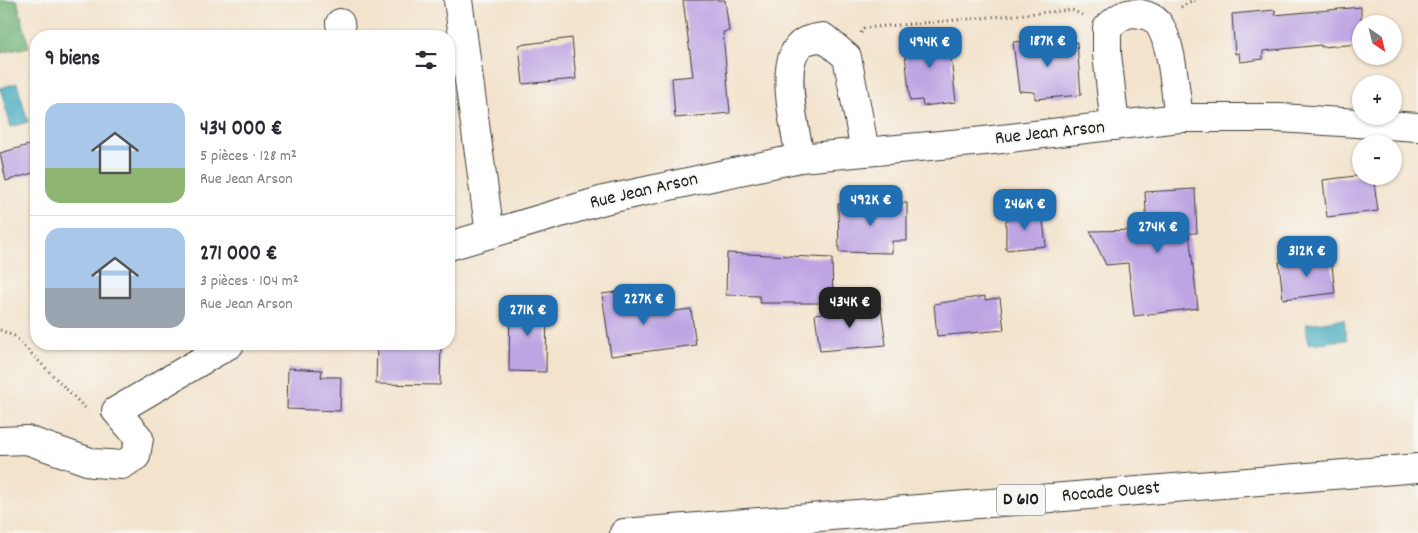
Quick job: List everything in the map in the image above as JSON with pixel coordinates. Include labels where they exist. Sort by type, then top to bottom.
[{"type":"street","points":[[458,0],[490,234]]},
{"type":"street","points":[[1107,28],[1117,18],[1132,12],[1146,15],[1158,22],[1167,44],[1180,118]]},
{"type":"street","name":"Rue Jean Arson","points":[[1107,28],[1106,54],[1115,126]]},
{"type":"street","points":[[800,158],[788,76],[792,56],[804,42],[823,37],[847,57],[865,151]]},
{"type":"street","name":"Rue Jean Arson","points":[[455,244],[604,200],[800,158],[984,141],[1180,118],[1280,118],[1418,127]]},
{"type":"street","points":[[0,441],[27,440],[93,463],[122,464],[136,456],[139,438],[116,411],[220,350]]},
{"type":"street","name":"Rocade Ouest","points":[[624,533],[1418,468]]},
{"type":"path","points":[[847,57],[864,28],[1072,10],[1107,28]]},
{"type":"path","points":[[0,330],[14,336],[89,412],[116,411]]},
{"type":"green space","points":[[0,0],[17,0],[29,47],[0,53]]},
{"type":"water","points":[[17,83],[28,122],[11,127],[0,88]]},
{"type":"water","points":[[1344,319],[1347,340],[1308,344],[1306,324]]},
{"type":"building","points":[[683,0],[725,0],[729,31],[723,32],[730,113],[675,118],[672,78],[693,76]]},
{"type":"building","points":[[1361,7],[1361,15],[1352,15],[1352,45],[1321,47],[1321,45],[1263,51],[1263,59],[1240,62],[1239,53],[1235,54],[1232,14],[1275,10],[1275,15]]},
{"type":"building","points":[[948,31],[956,102],[923,106],[922,100],[910,101],[904,44],[908,43],[907,35]]},
{"type":"building","points":[[572,38],[576,79],[523,84],[519,45]]},
{"type":"building","points":[[1063,38],[1063,43],[1077,42],[1081,95],[1035,99],[1035,92],[1019,91],[1013,42]]},
{"type":"building","points":[[30,145],[30,174],[6,181],[0,153]]},
{"type":"building","points":[[1352,176],[1352,185],[1374,185],[1378,211],[1327,217],[1323,180]]},
{"type":"building","points":[[1195,189],[1197,233],[1189,233],[1198,308],[1134,316],[1128,263],[1106,265],[1090,231],[1147,230],[1145,192]]},
{"type":"building","points":[[907,203],[907,241],[892,241],[892,253],[839,252],[838,204]]},
{"type":"building","points":[[1042,212],[1046,246],[1006,250],[1006,220],[1013,219],[1012,215]]},
{"type":"building","points":[[727,253],[832,258],[833,303],[760,303],[759,296],[726,295]]},
{"type":"building","points":[[1331,256],[1335,293],[1283,299],[1279,262]]},
{"type":"building","points":[[638,289],[641,307],[649,306],[651,314],[691,309],[696,345],[611,356],[602,294]]},
{"type":"building","points":[[985,296],[985,300],[1000,298],[1004,330],[937,336],[934,304]]},
{"type":"building","points":[[510,301],[547,303],[546,372],[509,371]]},
{"type":"building","points":[[881,308],[886,345],[820,351],[815,314],[854,309],[854,312]]},
{"type":"building","points":[[377,350],[441,350],[440,385],[376,384]]},
{"type":"building","points":[[288,368],[322,370],[321,377],[341,377],[340,411],[287,409]]}]
